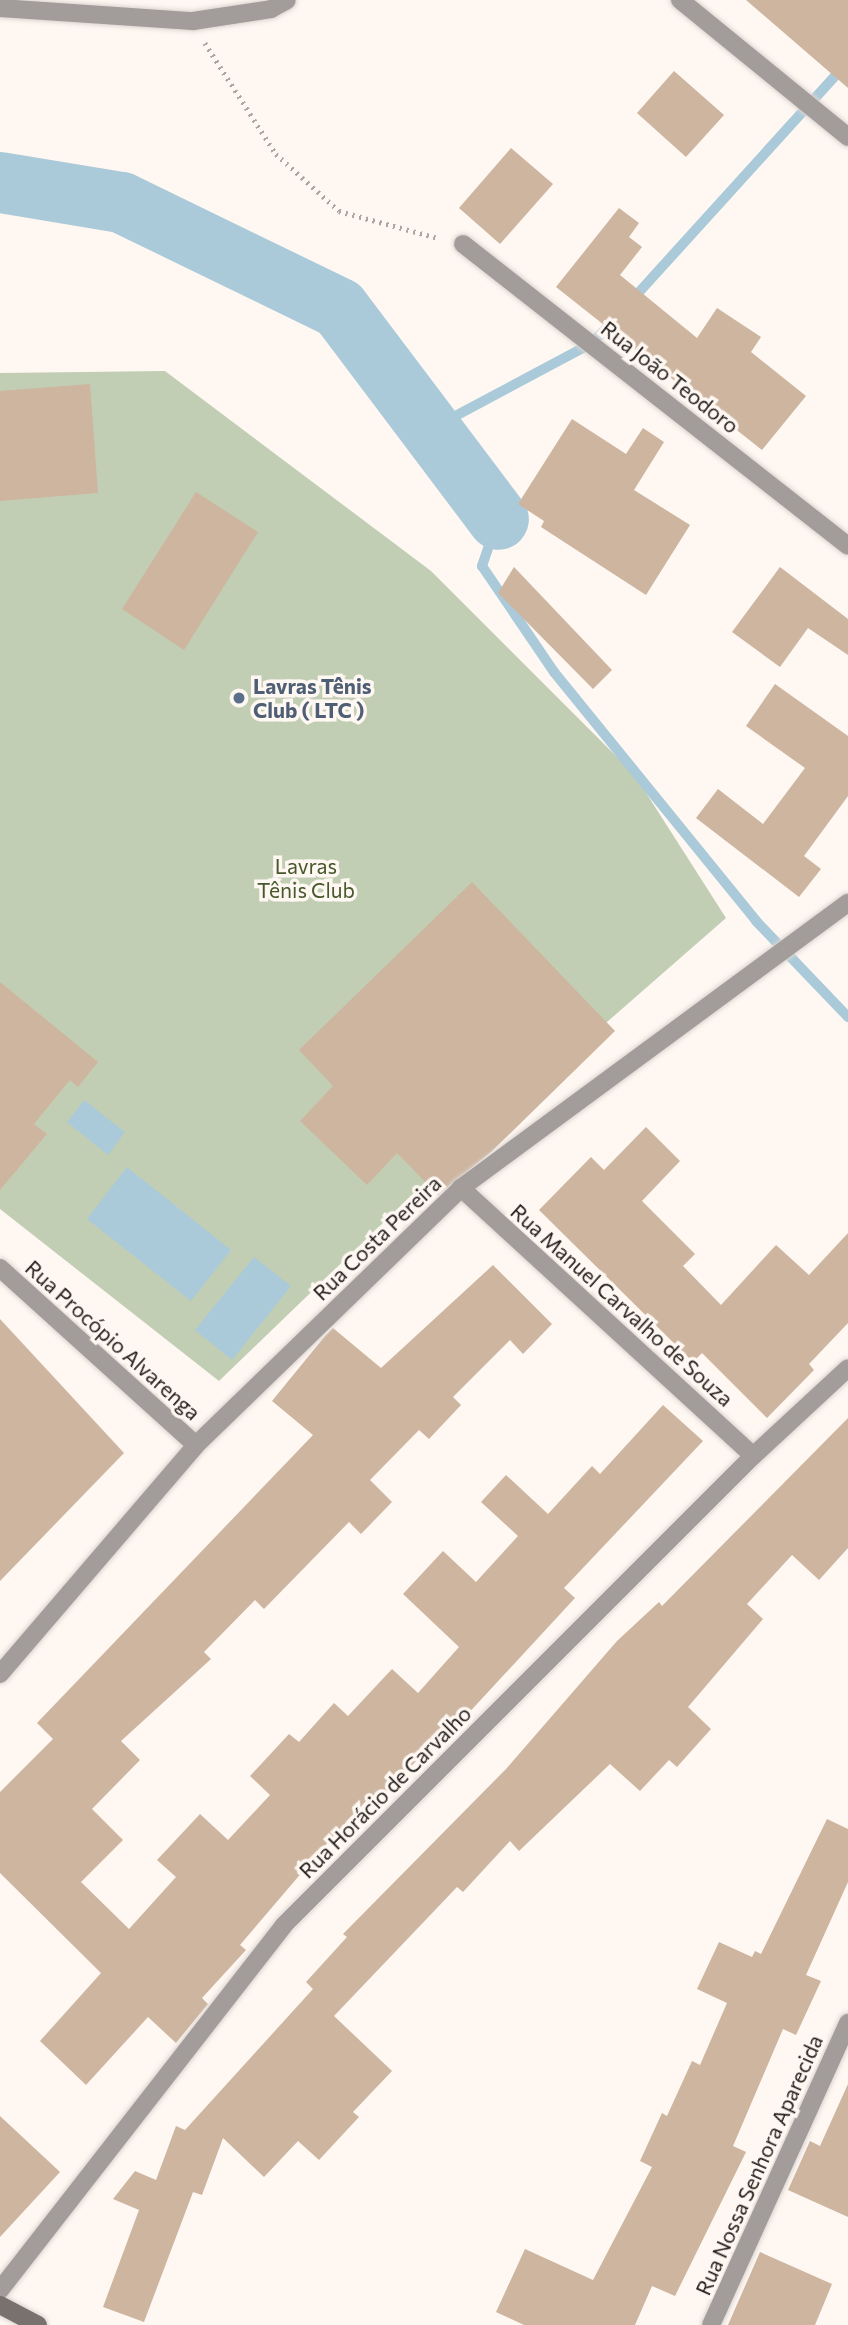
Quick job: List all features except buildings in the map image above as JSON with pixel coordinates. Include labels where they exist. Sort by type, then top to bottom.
[{"type":"main road","points":[[0,2305],[38,2325]]},
{"type":"street","points":[[0,8],[192,21],[271,9],[287,0]]},
{"type":"street","points":[[680,0],[848,137]]},
{"type":"street","name":"Rua João Teodoro","points":[[463,244],[848,546]]},
{"type":"street","name":"Rua Costa Pereira","points":[[0,1674],[196,1445],[461,1188],[848,903]]},
{"type":"street","name":"Rua Manuel Carvalho de Souza","points":[[461,1188],[753,1456]]},
{"type":"street","name":"Rua Procópio Alvarenga","points":[[0,1268],[196,1445]]},
{"type":"street","name":"Rua Horácio de Carvalho","points":[[0,2290],[284,1925],[753,1456],[848,1368]]},
{"type":"street","name":"Rua Nossa Senhora Aparecida","points":[[711,2325],[848,2023]]},
{"type":"path","points":[[192,21],[276,154],[339,211],[463,244]]},
{"type":"green space","name":"Lavras Tênis Club","points":[[165,371],[431,571],[634,774],[726,918],[440,1168],[219,1381],[0,1209],[0,373]]},
{"type":"water","points":[[84,1100],[125,1132],[108,1155],[67,1122]]},
{"type":"water","points":[[127,1167],[231,1250],[191,1301],[87,1219]]},
{"type":"water","points":[[254,1257],[291,1286],[232,1360],[195,1330]]},
{"type":"waterway","points":[[631,301],[848,62]]},
{"type":"waterway","points":[[0,182],[121,202],[339,308],[498,519]]},
{"type":"waterway","points":[[431,429],[592,343],[616,318]]},
{"type":"waterway","points":[[498,519],[482,566],[554,672],[756,921],[848,1017]]},
{"type":"place","name":"Lavras Tênis Club ( LTC )","points":[[239,698]]}]
